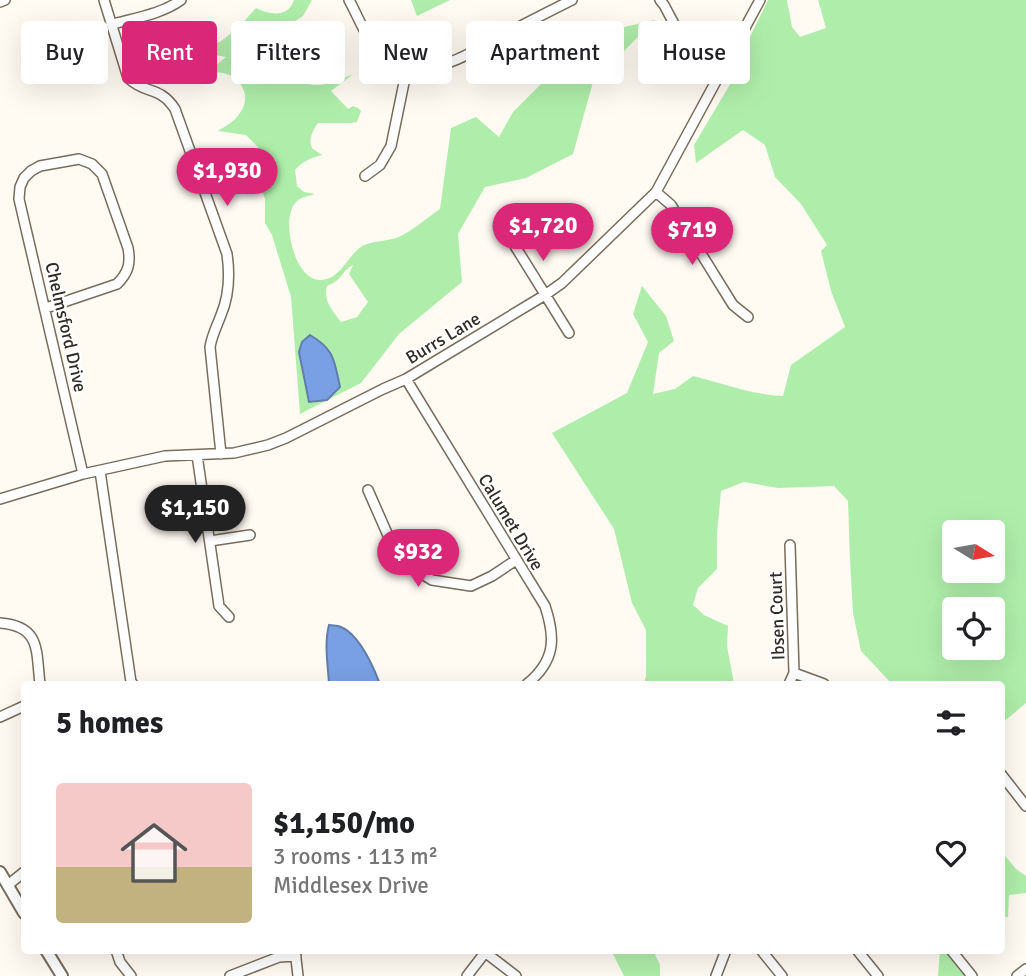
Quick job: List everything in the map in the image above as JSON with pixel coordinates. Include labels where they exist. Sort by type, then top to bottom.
[{"type":"main road","points":[[0,872],[21,909]]},
{"type":"main road","points":[[48,954],[62,976]]},
{"type":"street","points":[[0,2],[5,0]]},
{"type":"street","points":[[104,0],[128,78],[136,86],[162,93],[176,109],[228,254],[226,302],[211,337],[210,347],[221,454]]},
{"type":"street","points":[[113,24],[164,9],[181,0]]},
{"type":"street","points":[[349,0],[359,21]]},
{"type":"street","points":[[452,60],[572,0]]},
{"type":"street","points":[[660,0],[673,21]]},
{"type":"street","name":"Burrs Lane","points":[[749,21],[760,0]]},
{"type":"street","points":[[365,176],[380,165],[391,146],[404,84]]},
{"type":"street","name":"Burrs Lane","points":[[0,499],[83,474],[165,456],[234,453],[268,445],[405,379],[562,283],[656,192],[714,84]]},
{"type":"street","name":"Chelmsford Drive","points":[[46,308],[117,284],[128,269],[128,248],[102,174],[92,164],[79,159],[40,166],[24,178],[19,199],[83,474]]},
{"type":"street","points":[[656,192],[671,205],[733,305],[748,317]]},
{"type":"street","points":[[515,246],[569,333]]},
{"type":"street","name":"Calumet Drive","points":[[405,379],[545,606],[551,625],[550,653],[542,669],[530,681]]},
{"type":"street","points":[[197,455],[219,606],[229,617]]},
{"type":"street","points":[[100,471],[133,681]]},
{"type":"street","points":[[368,490],[390,540],[409,566],[432,580],[471,586],[516,560]]},
{"type":"street","points":[[210,541],[250,535]]},
{"type":"street","name":"Ibsen Court","points":[[790,545],[794,673],[790,681]]},
{"type":"street","points":[[0,623],[23,628],[31,635],[40,681]]},
{"type":"street","points":[[794,673],[816,681]]},
{"type":"street","points":[[0,717],[21,707]]},
{"type":"street","points":[[1005,780],[1026,806]]},
{"type":"street","points":[[8,885],[21,874]]},
{"type":"street","points":[[117,954],[131,976]]},
{"type":"street","points":[[230,976],[291,954]]},
{"type":"street","points":[[295,954],[298,976]]},
{"type":"street","points":[[467,976],[483,954]]},
{"type":"street","points":[[489,954],[516,976]]},
{"type":"street","points":[[716,976],[724,954]]},
{"type":"street","points":[[764,954],[782,976]]},
{"type":"street","points":[[860,954],[878,976]]},
{"type":"street","points":[[954,954],[972,976]]},
{"type":"street","points":[[1017,976],[1026,969]]},
{"type":"green space","points":[[294,0],[312,0],[303,16],[295,21],[244,21],[256,8],[278,13],[288,10]]},
{"type":"green space","points":[[411,0],[450,0],[417,16]]},
{"type":"green space","points":[[768,0],[787,0],[792,27],[800,37],[826,28],[818,0],[1026,0],[1026,703],[1005,721],[1005,681],[889,681],[861,651],[853,613],[848,501],[834,486],[778,488],[744,482],[721,491],[717,569],[698,588],[693,605],[704,615],[728,626],[727,646],[733,681],[645,681],[646,630],[632,603],[614,529],[552,433],[627,393],[648,342],[633,314],[642,286],[666,316],[674,341],[659,353],[653,394],[675,389],[693,376],[749,391],[783,396],[791,365],[845,327],[831,291],[821,251],[827,245],[801,204],[775,177],[765,145],[743,130],[696,163],[694,145],[730,84],[750,84],[750,37]]},
{"type":"green space","points":[[638,24],[638,37],[624,51],[624,27]]},
{"type":"green space","points":[[231,33],[231,76],[217,72],[217,64],[226,57],[217,55],[217,43]]},
{"type":"green space","points":[[241,84],[340,84],[331,91],[348,109],[353,106],[361,111],[357,122],[318,123],[313,132],[311,146],[323,155],[308,160],[295,170],[297,186],[304,192],[315,194],[298,200],[291,210],[289,221],[292,247],[303,270],[310,277],[319,280],[333,276],[364,245],[401,236],[440,209],[451,128],[476,117],[499,137],[513,112],[541,84],[592,84],[573,154],[526,178],[485,187],[458,234],[462,282],[399,334],[361,383],[300,414],[291,297],[272,235],[265,223],[263,193],[247,190],[256,183],[261,159],[258,147],[246,135],[218,131],[240,113],[245,101]],"holes":[[[353,265],[349,274],[368,302],[357,317],[341,322],[329,305],[327,286]]]},
{"type":"green space","points":[[1005,856],[1026,876],[1026,893],[1009,895],[1008,917],[1005,917]]},
{"type":"green space","points":[[613,954],[655,954],[660,965],[660,976],[624,976]]},
{"type":"green space","points":[[940,954],[947,954],[964,976],[938,976]]},
{"type":"water","points":[[310,335],[329,351],[336,370],[340,387],[327,400],[309,402],[299,352],[302,342]]},
{"type":"water","points":[[329,625],[348,631],[365,652],[379,681],[329,681]]}]
